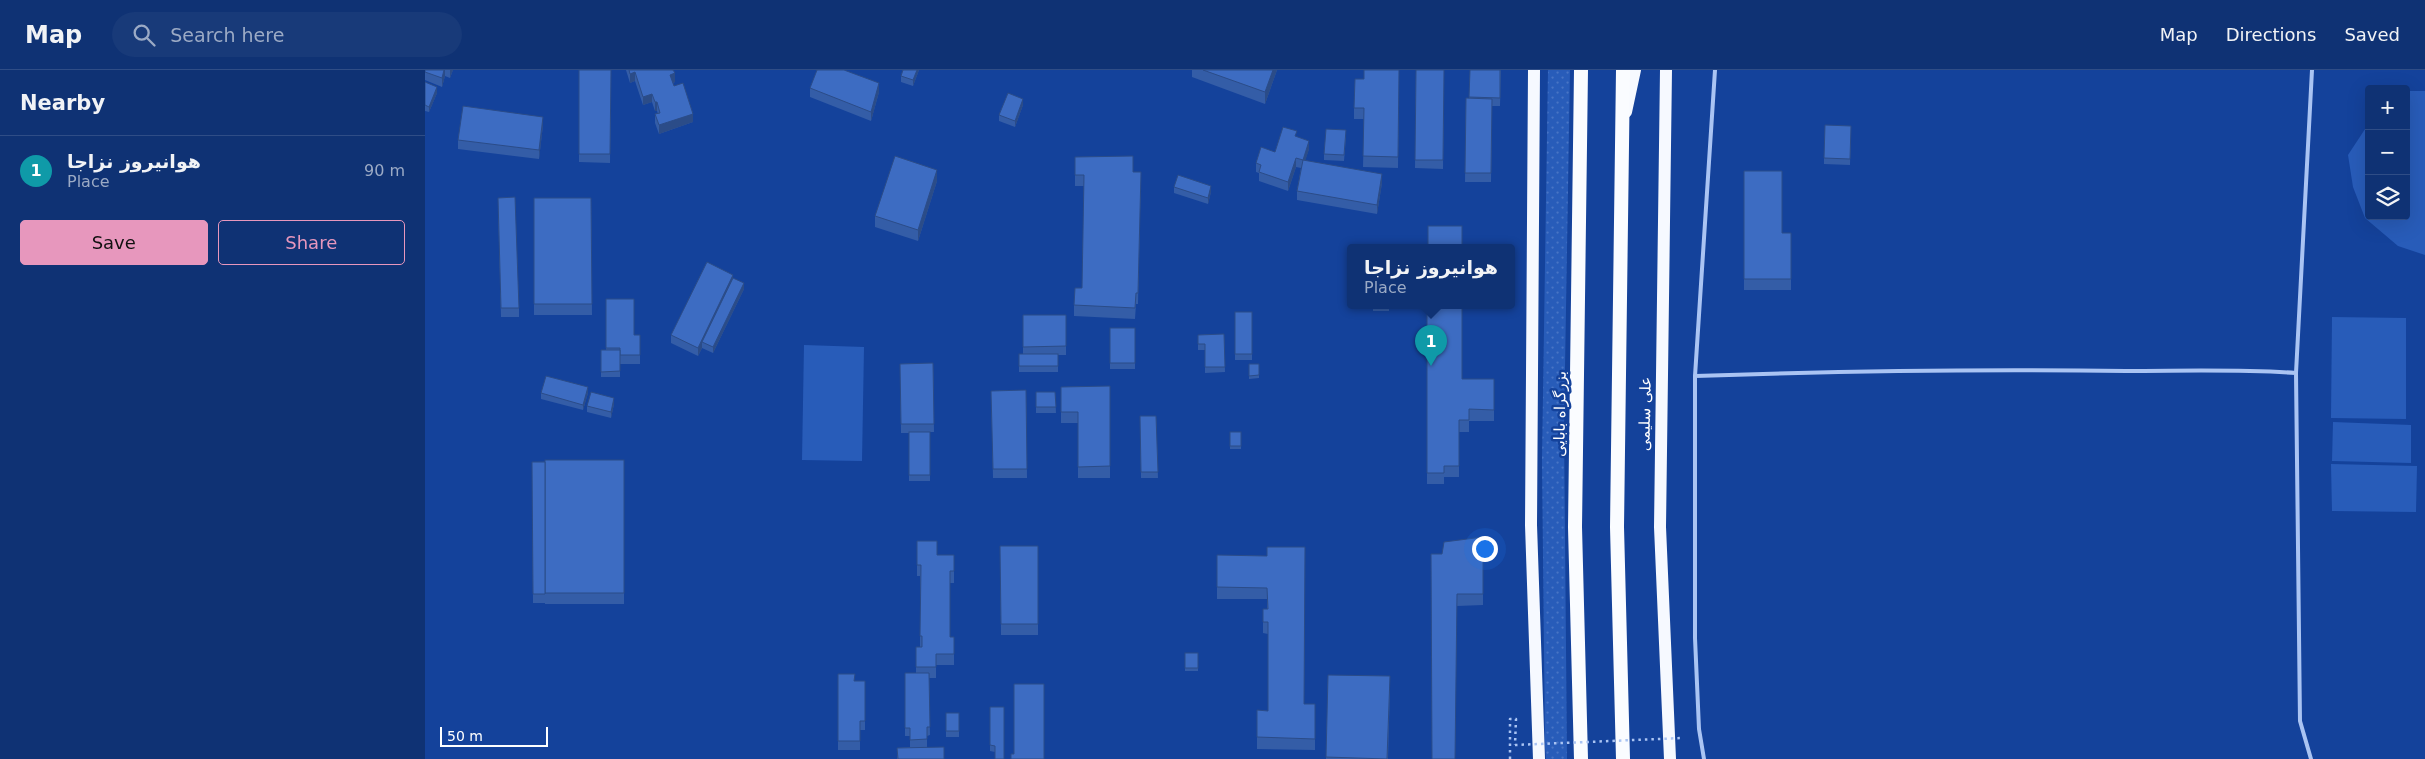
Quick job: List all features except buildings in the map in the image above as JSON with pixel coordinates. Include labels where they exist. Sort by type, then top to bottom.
[{"type":"highway","name":"بزرگراه بابایی","points":[[1581,70],[1575,528],[1581,759]]},
{"type":"highway","points":[[1623,70],[1617,527],[1623,759]]},
{"type":"main road","points":[[1534,70],[1531,525],[1539,759]]},
{"type":"main road","points":[[1622,131],[1635,70]]},
{"type":"main road","name":"علی سلیمی","points":[[1666,70],[1660,527],[1670,759]]},
{"type":"lane","points":[[1704,759],[1699,729],[1695,638],[1695,376],[1715,70]]},
{"type":"lane","points":[[2311,70],[2297,373],[2300,721],[2311,759]]},
{"type":"lane","points":[[1695,376],[1848,371],[2005,369],[2226,370],[2297,373]]},
{"type":"path","points":[[1510,759],[1510,719],[1516,719],[1515,745],[1682,738]]},
{"type":"shaded area","points":[[1548,70],[1570,70],[1564,427],[1567,759],[1546,759],[1545,746],[1542,460]]},
{"type":"shaded area","points":[[2410,91],[2425,91],[2425,255],[2398,246],[2367,220],[2410,220]]},
{"type":"shaded area","points":[[2365,129],[2365,218],[2353,187],[2348,155]]},
{"type":"shaded area","points":[[2332,317],[2406,318],[2406,419],[2331,418]]},
{"type":"shaded area","points":[[804,345],[864,347],[862,461],[802,460]]},
{"type":"shaded area","points":[[2333,422],[2411,425],[2411,463],[2332,461]]},
{"type":"shaded area","points":[[2331,464],[2417,466],[2416,512],[2332,511]]},
{"type":"place","name":"هوانیروز نزاجا","points":[[1431,366]]}]
